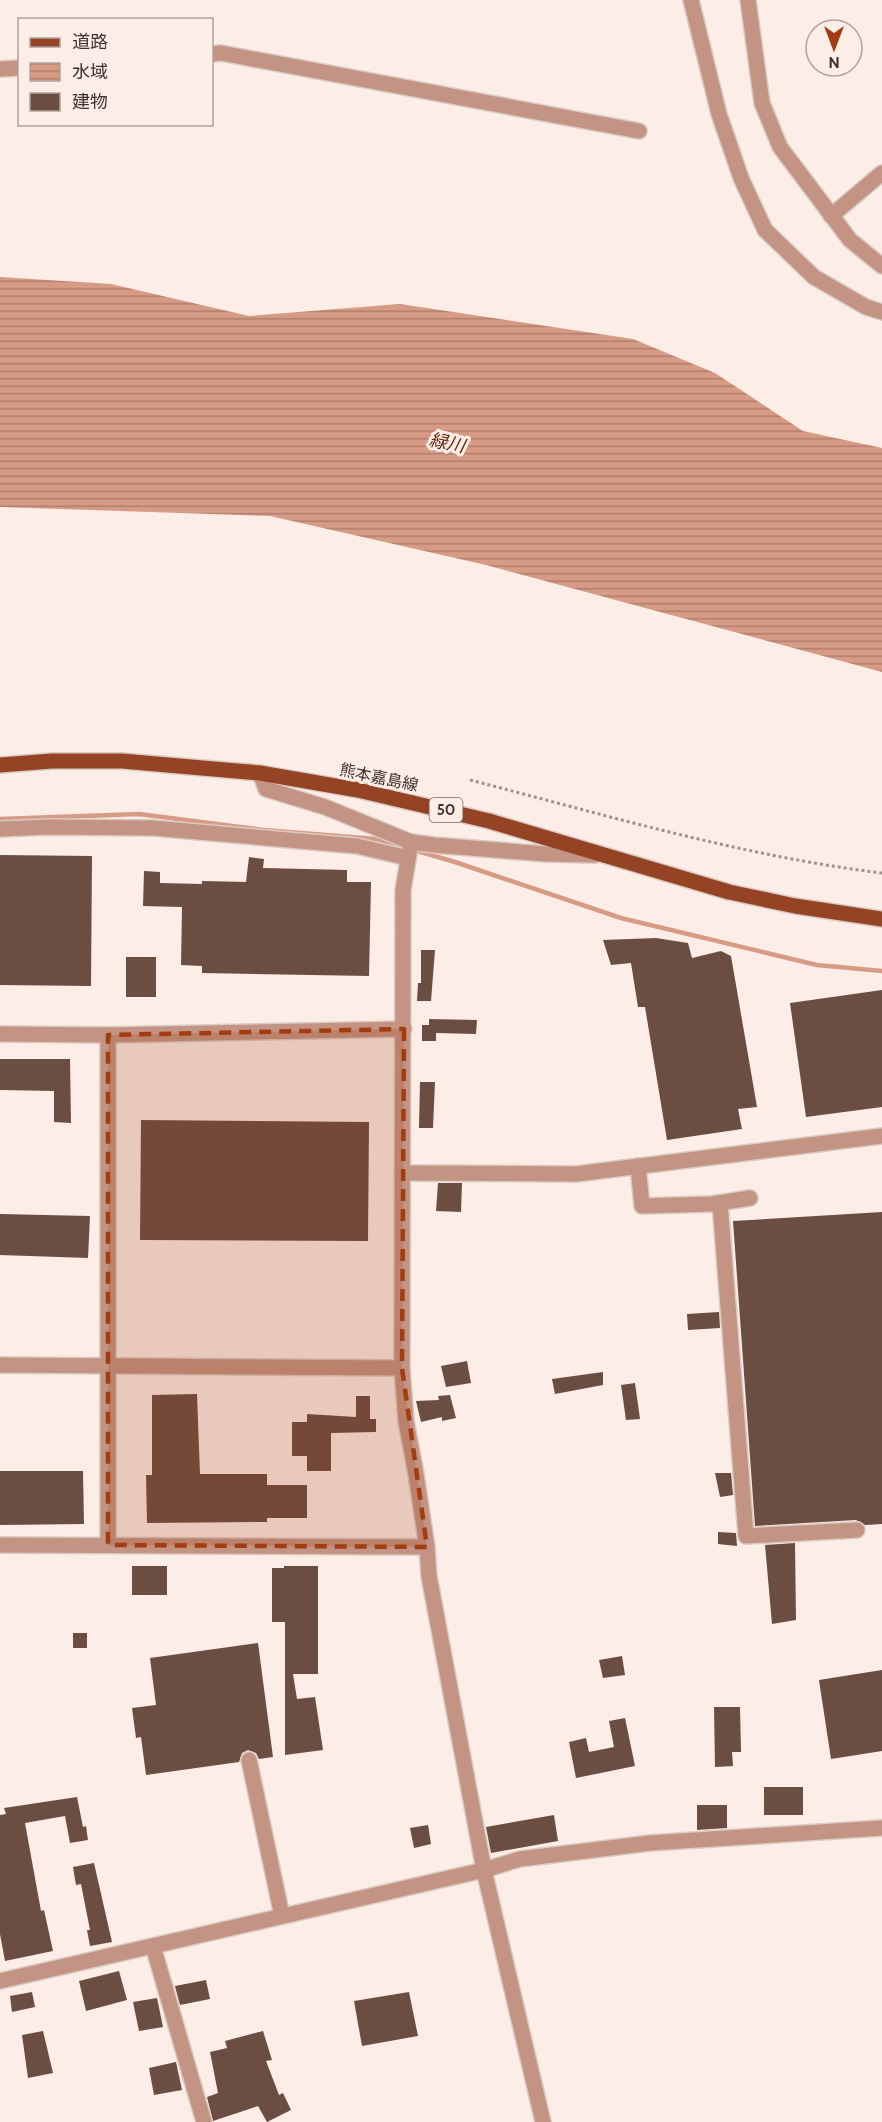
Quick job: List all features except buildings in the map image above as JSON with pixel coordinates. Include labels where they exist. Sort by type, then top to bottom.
[{"type":"main road","name":"熊本嘉島線","points":[[0,765],[122,761],[260,773],[358,790],[489,821],[729,892],[795,906],[882,919]]},
{"type":"street","points":[[692,0],[719,114],[741,178],[765,230],[814,277],[866,307],[882,312]]},
{"type":"street","points":[[748,0],[762,103],[780,147],[850,240],[882,266]]},
{"type":"street","points":[[213,54],[221,53],[639,130]]},
{"type":"street","points":[[0,69],[18,68]]},
{"type":"street","points":[[831,216],[882,173]]},
{"type":"street","points":[[260,773],[266,789],[324,807],[411,842],[434,846],[546,854],[604,855]]},
{"type":"street","points":[[0,829],[153,828],[357,846],[408,858]]},
{"type":"street","points":[[411,842],[403,890],[402,1368],[406,1421],[427,1547],[429,1576],[484,1870],[543,2122]]},
{"type":"street","points":[[0,1034],[108,1035],[404,1029]]},
{"type":"street","points":[[108,1035],[108,1545]]},
{"type":"street","points":[[402,1173],[576,1174],[882,1136]]},
{"type":"street","points":[[638,1166],[642,1206],[720,1203],[750,1198]]},
{"type":"street","points":[[720,1203],[746,1536],[857,1530]]},
{"type":"street","points":[[0,1365],[109,1364],[402,1368]]},
{"type":"street","points":[[0,1545],[427,1547]]},
{"type":"street","points":[[249,1760],[282,1916]]},
{"type":"street","points":[[0,1981],[484,1870],[520,1859],[650,1843],[882,1828]]},
{"type":"street","points":[[153,1946],[204,2122]]},
{"type":"path","points":[[470,780],[738,848],[845,869],[882,873]]},
{"type":"highlighted area","points":[[404,1029],[402,1368],[427,1547],[108,1545],[108,1035]]},
{"type":"water","name":"緑川","points":[[0,277],[111,284],[249,316],[400,304],[633,339],[715,373],[803,431],[882,448],[882,672],[486,565],[270,516],[0,507]]},
{"type":"waterway","points":[[0,819],[139,814],[263,830],[376,839],[455,862],[621,918],[817,965],[882,971]]}]
